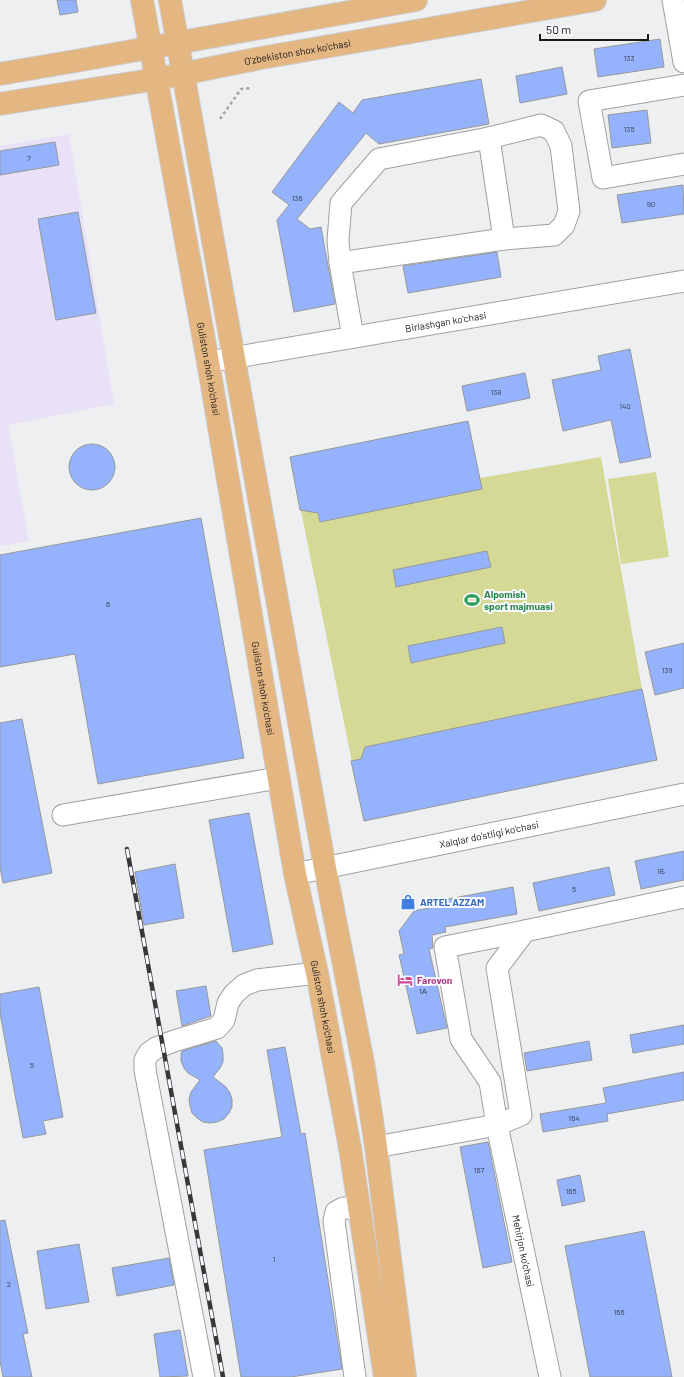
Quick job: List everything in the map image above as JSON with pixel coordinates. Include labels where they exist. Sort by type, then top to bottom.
[{"type":"main road","name":"Guliston shoh ko'chasi","points":[[142,0],[208,362],[295,874],[350,1148],[385,1377]]},
{"type":"main road","points":[[170,0],[325,868],[364,1068],[376,1147],[405,1377]]},
{"type":"main road","points":[[0,74],[416,0]]},
{"type":"main road","name":"O'zbekiston shox ko'chasi","points":[[0,104],[157,78],[595,0]]},
{"type":"main road","points":[[226,34],[231,64]]},
{"type":"main road","points":[[100,57],[104,86]]},
{"type":"street","points":[[673,0],[684,62]]},
{"type":"street","points":[[684,85],[589,101],[603,178],[684,164]]},
{"type":"street","points":[[340,263],[504,239],[554,235],[564,225],[569,211],[561,146],[554,131],[541,125],[489,138],[379,159],[340,203],[338,240],[340,263],[353,337]]},
{"type":"street","points":[[489,138],[504,239]]},
{"type":"street","name":"Birlashgan ko'chasi","points":[[208,362],[684,280]]},
{"type":"street","points":[[64,815],[278,778]]},
{"type":"street","name":"Xalqlar do'stligi ko'chasi","points":[[295,874],[684,794]]},
{"type":"street","points":[[376,1147],[496,1124],[521,1115],[497,968],[525,931],[684,897]]},
{"type":"street","name":"Mehirjon ko'chasi","points":[[525,931],[445,947],[461,1039],[490,1082],[496,1124],[550,1377]]},
{"type":"street","points":[[204,1377],[145,1070],[145,1060],[149,1053],[156,1048],[217,1028],[224,1020],[228,1003],[234,994],[244,985],[257,980],[316,973]]},
{"type":"street","points":[[355,1377],[334,1221],[336,1212],[343,1208],[353,1208],[361,1218]]},
{"type":"path","points":[[220,119],[241,89],[251,88]]},
{"type":"shaded area","points":[[69,134],[114,404],[8,425],[29,541],[0,546],[0,146]]},
{"type":"green space","name":"Alpomish sport majmuasi","points":[[468,421],[480,478],[601,457],[642,689],[657,760],[364,821],[290,457]]},
{"type":"green space","points":[[656,472],[669,557],[621,564],[608,479]]},
{"type":"building","points":[[57,0],[76,0],[78,12],[60,15]]},
{"type":"building","points":[[660,39],[664,67],[598,77],[594,49]]},
{"type":"building","points":[[562,67],[567,94],[520,103],[516,76]]},
{"type":"building","points":[[481,79],[489,124],[379,144],[366,133],[297,219],[310,229],[321,227],[335,304],[294,312],[277,220],[289,205],[272,192],[339,102],[353,113],[362,100]]},
{"type":"building","points":[[647,110],[651,143],[612,148],[608,115]]},
{"type":"building","points":[[55,142],[59,165],[0,175],[0,151]]},
{"type":"building","points":[[683,185],[684,214],[622,223],[617,195]]},
{"type":"building","points":[[78,212],[96,313],[56,320],[38,219]]},
{"type":"building","points":[[497,252],[501,277],[408,293],[403,266]]},
{"type":"building","points":[[630,349],[651,457],[620,463],[611,420],[563,431],[552,380],[601,370],[598,356]]},
{"type":"building","points":[[525,373],[530,398],[467,411],[462,386]]},
{"type":"building","points":[[468,421],[482,489],[320,522],[318,513],[300,510],[290,457]]},
{"type":"building","points":[[97,444],[101,445],[111,454],[114,458],[114,476],[105,486],[97,490],[87,490],[79,486],[70,476],[69,462],[73,454],[83,445]]},
{"type":"building","points":[[201,518],[244,758],[98,784],[75,654],[0,667],[0,555]]},
{"type":"building","points":[[487,551],[491,567],[396,587],[393,570]]},
{"type":"building","points":[[502,627],[505,643],[411,663],[408,646]]},
{"type":"building","points":[[684,643],[684,688],[655,695],[645,652]]},
{"type":"building","points":[[642,689],[657,760],[364,821],[351,761],[361,759],[365,747]]},
{"type":"building","points":[[22,719],[52,873],[3,883],[0,867],[0,723]]},
{"type":"building","points":[[249,813],[273,944],[233,952],[209,820]]},
{"type":"building","points":[[684,851],[684,880],[641,889],[635,861]]},
{"type":"building","points":[[175,864],[184,918],[144,925],[135,872]]},
{"type":"building","points":[[609,867],[615,895],[539,911],[533,883]]},
{"type":"building","points":[[513,887],[517,914],[445,927],[446,932],[432,935],[433,948],[429,949],[447,1028],[417,1034],[399,955],[404,954],[399,931],[414,911],[438,906],[437,901]]},
{"type":"building","points":[[206,986],[211,1016],[182,1026],[176,991]]},
{"type":"building","points":[[39,987],[63,1117],[43,1121],[46,1134],[23,1138],[0,1013],[0,994]]},
{"type":"building","points":[[684,1025],[684,1044],[633,1053],[630,1035]]},
{"type":"building","points":[[216,1041],[222,1048],[223,1062],[213,1077],[226,1087],[230,1093],[232,1107],[224,1119],[210,1123],[203,1122],[192,1113],[189,1099],[191,1092],[200,1080],[188,1073],[184,1068],[181,1061],[181,1054],[182,1051]]},
{"type":"building","points":[[589,1041],[592,1060],[527,1071],[524,1053]]},
{"type":"building","points":[[285,1047],[301,1134],[305,1133],[342,1369],[291,1377],[241,1377],[204,1150],[282,1137],[267,1050]]},
{"type":"building","points":[[684,1072],[684,1100],[607,1114],[608,1121],[543,1132],[540,1114],[606,1103],[603,1088]]},
{"type":"building","points":[[488,1142],[512,1262],[483,1268],[460,1147]]},
{"type":"building","points":[[580,1175],[585,1201],[562,1206],[557,1180]]},
{"type":"building","points":[[5,1220],[28,1333],[23,1334],[32,1377],[3,1377],[0,1361],[0,1221]]},
{"type":"building","points":[[644,1231],[672,1377],[590,1377],[565,1246]]},
{"type":"building","points":[[79,1244],[89,1302],[46,1309],[37,1251]]},
{"type":"building","points":[[169,1258],[174,1285],[117,1296],[112,1268]]},
{"type":"building","points":[[180,1330],[188,1376],[160,1377],[154,1334]]},
{"type":"railway","points":[[127,849],[223,1377]]},
{"type":"place","name":"Alpomish sport majmuasi","points":[[472,600]]},
{"type":"place","name":"ARTEL AZZAM","points":[[408,902]]},
{"type":"place","name":"Farovon","points":[[405,980]]}]
